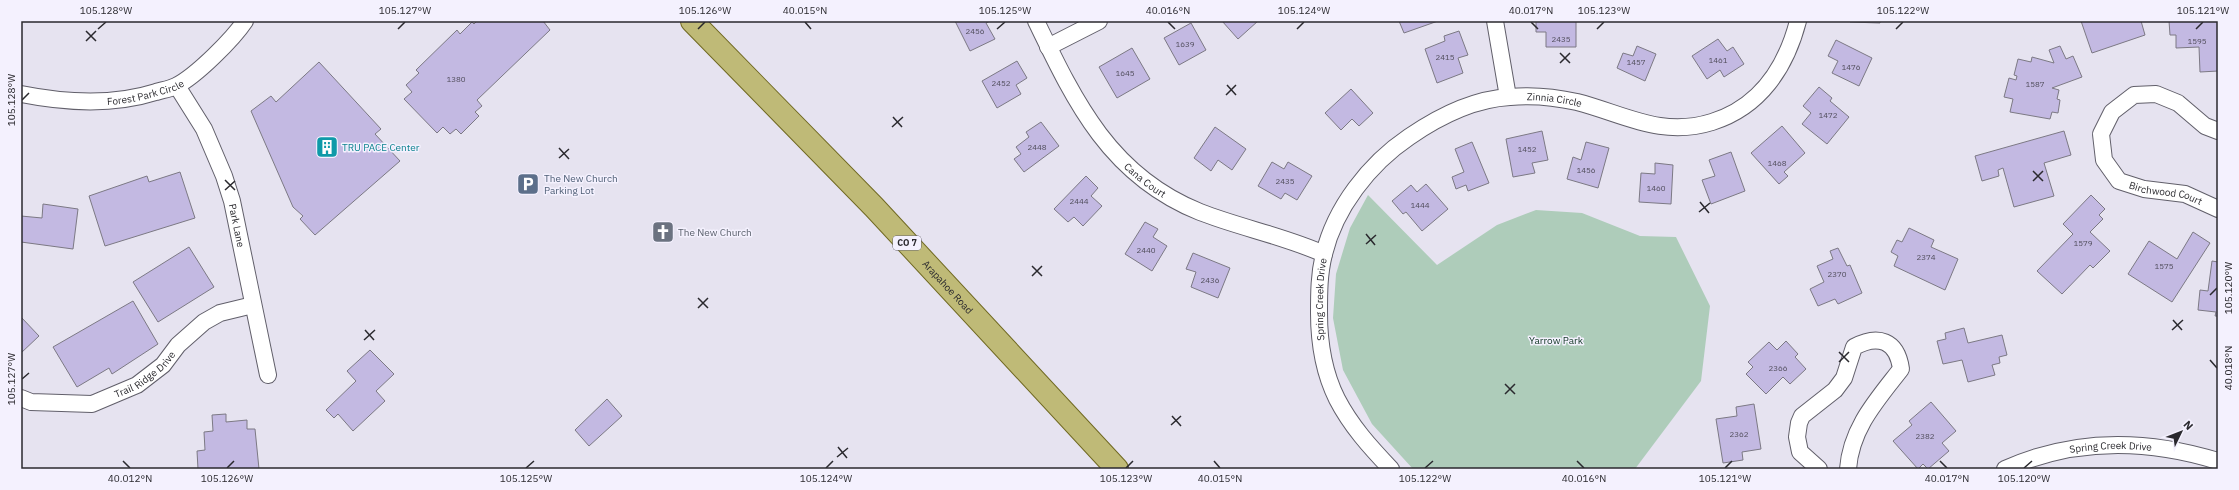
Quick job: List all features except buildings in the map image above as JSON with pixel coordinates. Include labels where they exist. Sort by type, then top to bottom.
[{"type":"main road","name":"Arapahoe Road","points":[[692,21],[874,207],[1116,469]]},
{"type":"street","name":"Forest Park Circle","points":[[21,94],[51,100],[97,103],[144,96],[177,86],[211,58],[245,21]]},
{"type":"street","name":"Cana Court","points":[[1036,21],[1084,115],[1112,151],[1146,182],[1174,200],[1200,212],[1298,242],[1324,254]]},
{"type":"street","points":[[1048,46],[1099,21]]},
{"type":"street","points":[[1495,21],[1508,97]]},
{"type":"street","name":"Zinnia Circle","points":[[1324,254],[1332,230],[1346,204],[1372,168],[1396,146],[1431,122],[1468,106],[1508,97],[1537,96],[1576,102],[1644,124],[1661,127],[1687,127],[1712,122],[1743,107],[1757,96],[1775,77],[1791,46],[1798,21]]},
{"type":"street","name":"Park Lane","points":[[177,86],[204,129],[224,176],[232,200],[268,375]]},
{"type":"street","name":"Birchwood Court","points":[[2218,131],[2205,126],[2178,103],[2156,94],[2134,95],[2112,112],[2101,134],[2104,160],[2119,181],[2144,189],[2185,194],[2218,209]]},
{"type":"street","name":"Spring Creek Drive","points":[[1324,254],[1319,283],[1319,330],[1324,360],[1337,398],[1357,433],[1391,469]]},
{"type":"street","name":"Trail Ridge Drive","points":[[21,398],[31,402],[92,404],[137,385],[163,365],[178,345],[204,322],[220,313],[253,305]]},
{"type":"street","points":[[1819,469],[1800,452],[1797,437],[1799,422],[1802,416],[1835,390],[1844,378],[1854,347],[1867,340],[1881,340],[1891,345],[1900,358],[1901,368],[1859,426],[1849,454],[1848,469]]},
{"type":"street","name":"Spring Creek Drive","points":[[2005,469],[2023,461],[2069,448],[2113,444],[2158,446],[2218,461]]},
{"type":"green space","name":"Yarrow Park","points":[[1368,195],[1437,265],[1497,225],[1536,210],[1582,213],[1640,236],[1676,237],[1710,306],[1701,381],[1635,469],[1413,469],[1372,424],[1343,370],[1333,318],[1336,274],[1350,228]]},
{"type":"place","name":"TRU PACE Center","points":[[327,147]]},
{"type":"place","name":"The New Church Parking Lot","points":[[528,184]]},
{"type":"place","name":"The New Church","points":[[663,232]]}]
